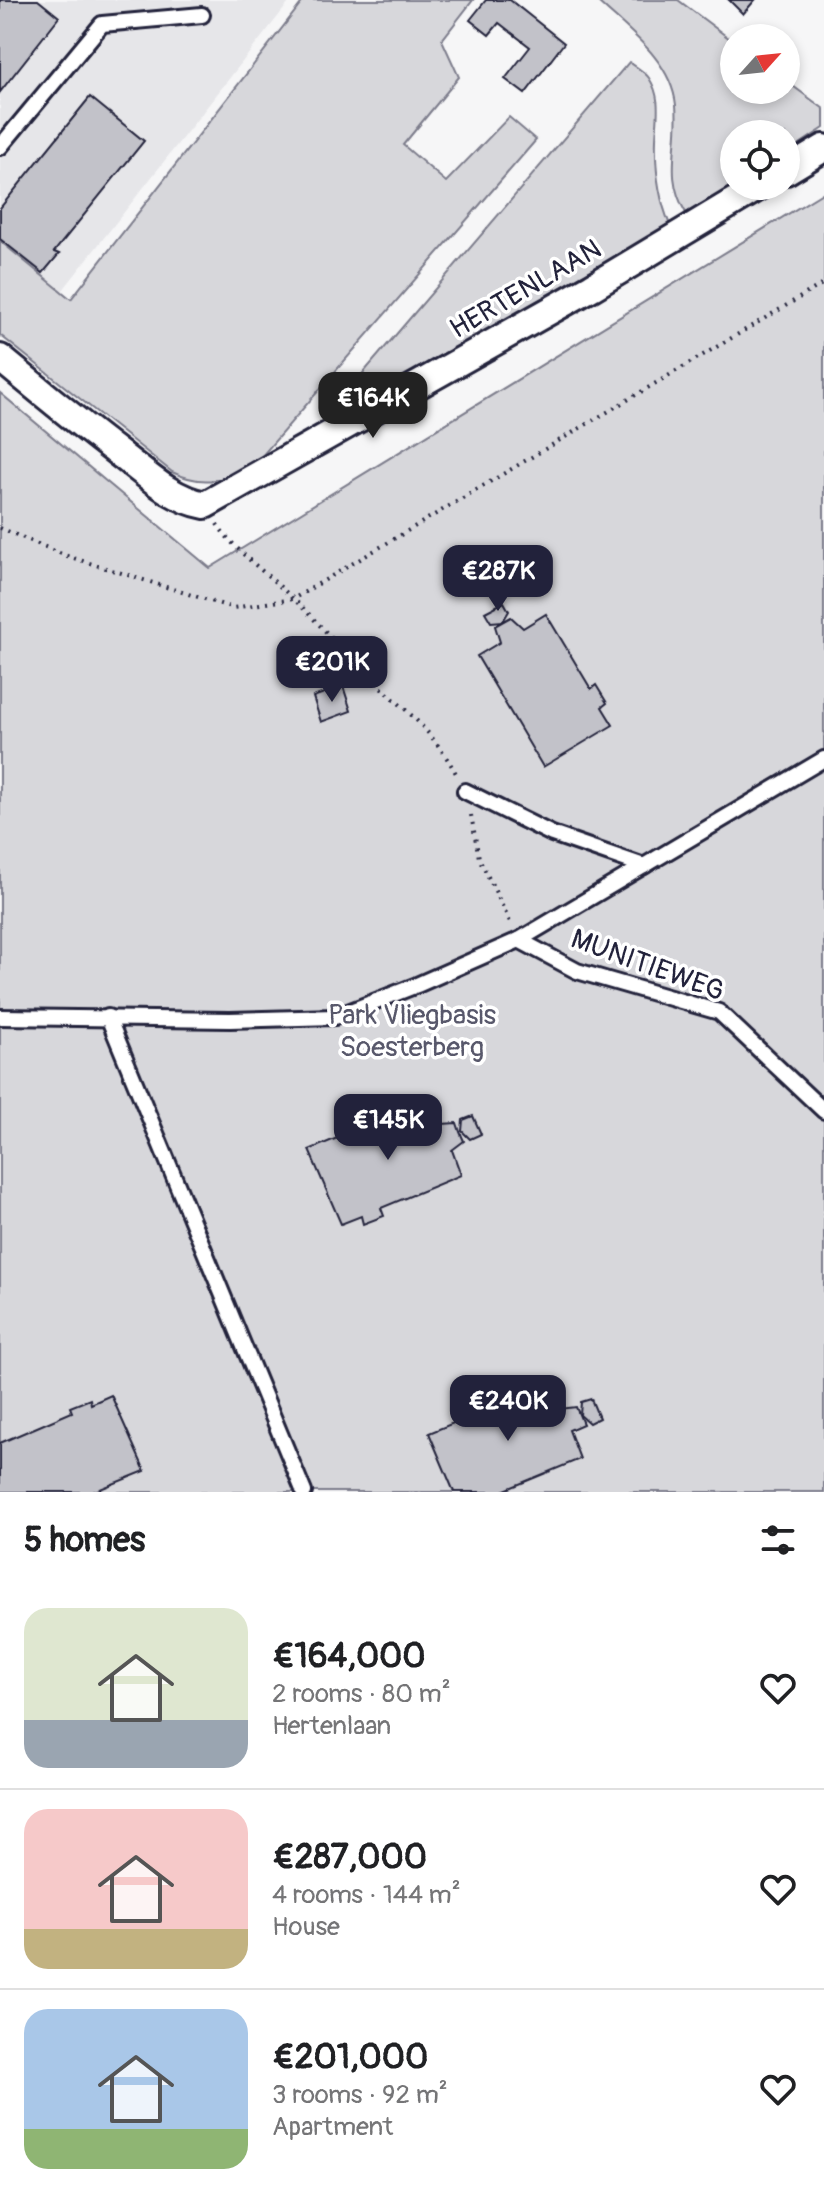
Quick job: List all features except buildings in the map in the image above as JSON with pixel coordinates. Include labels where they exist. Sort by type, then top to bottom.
[{"type":"street","points":[[800,163],[824,148]]},
{"type":"street","name":"HERTENLAAN","points":[[205,505],[592,287],[737,200]]},
{"type":"street","points":[[0,358],[76,421],[170,492],[189,502],[205,505]]},
{"type":"lane","points":[[0,147],[102,24],[202,15]]},
{"type":"lane","points":[[0,1017],[230,1020],[335,1017],[519,940],[824,759]]},
{"type":"lane","points":[[465,791],[552,834],[644,866]]},
{"type":"lane","name":"MUNITIEWEG","points":[[519,940],[577,971],[719,1012],[824,1111]]},
{"type":"lane","points":[[108,1017],[304,1492]]},
{"type":"path","points":[[0,528],[64,555],[233,608],[293,599],[824,283]]},
{"type":"path","points":[[205,505],[229,539],[413,715],[442,747],[465,791],[479,858],[519,940]]},
{"type":"shaded area","points":[[0,0],[291,0],[44,314],[0,277]]},
{"type":"green space","points":[[304,0],[473,0],[442,40],[459,77],[403,145],[446,182],[509,117],[536,140],[255,464],[234,475],[214,480],[183,477],[172,472],[0,335],[0,241],[71,299]]},
{"type":"green space","points":[[596,0],[678,0],[720,32],[720,104],[800,104],[800,91],[824,109],[824,128],[800,144],[800,120],[720,120],[720,194],[686,213],[675,186],[677,120],[672,89],[657,59]]},
{"type":"green space","points":[[629,62],[647,76],[656,93],[657,172],[670,225],[317,427]]},
{"type":"green space","name":"Park Vliegbasis Soesterberg","points":[[824,192],[824,1492],[0,1492],[0,393],[210,568]]}]
